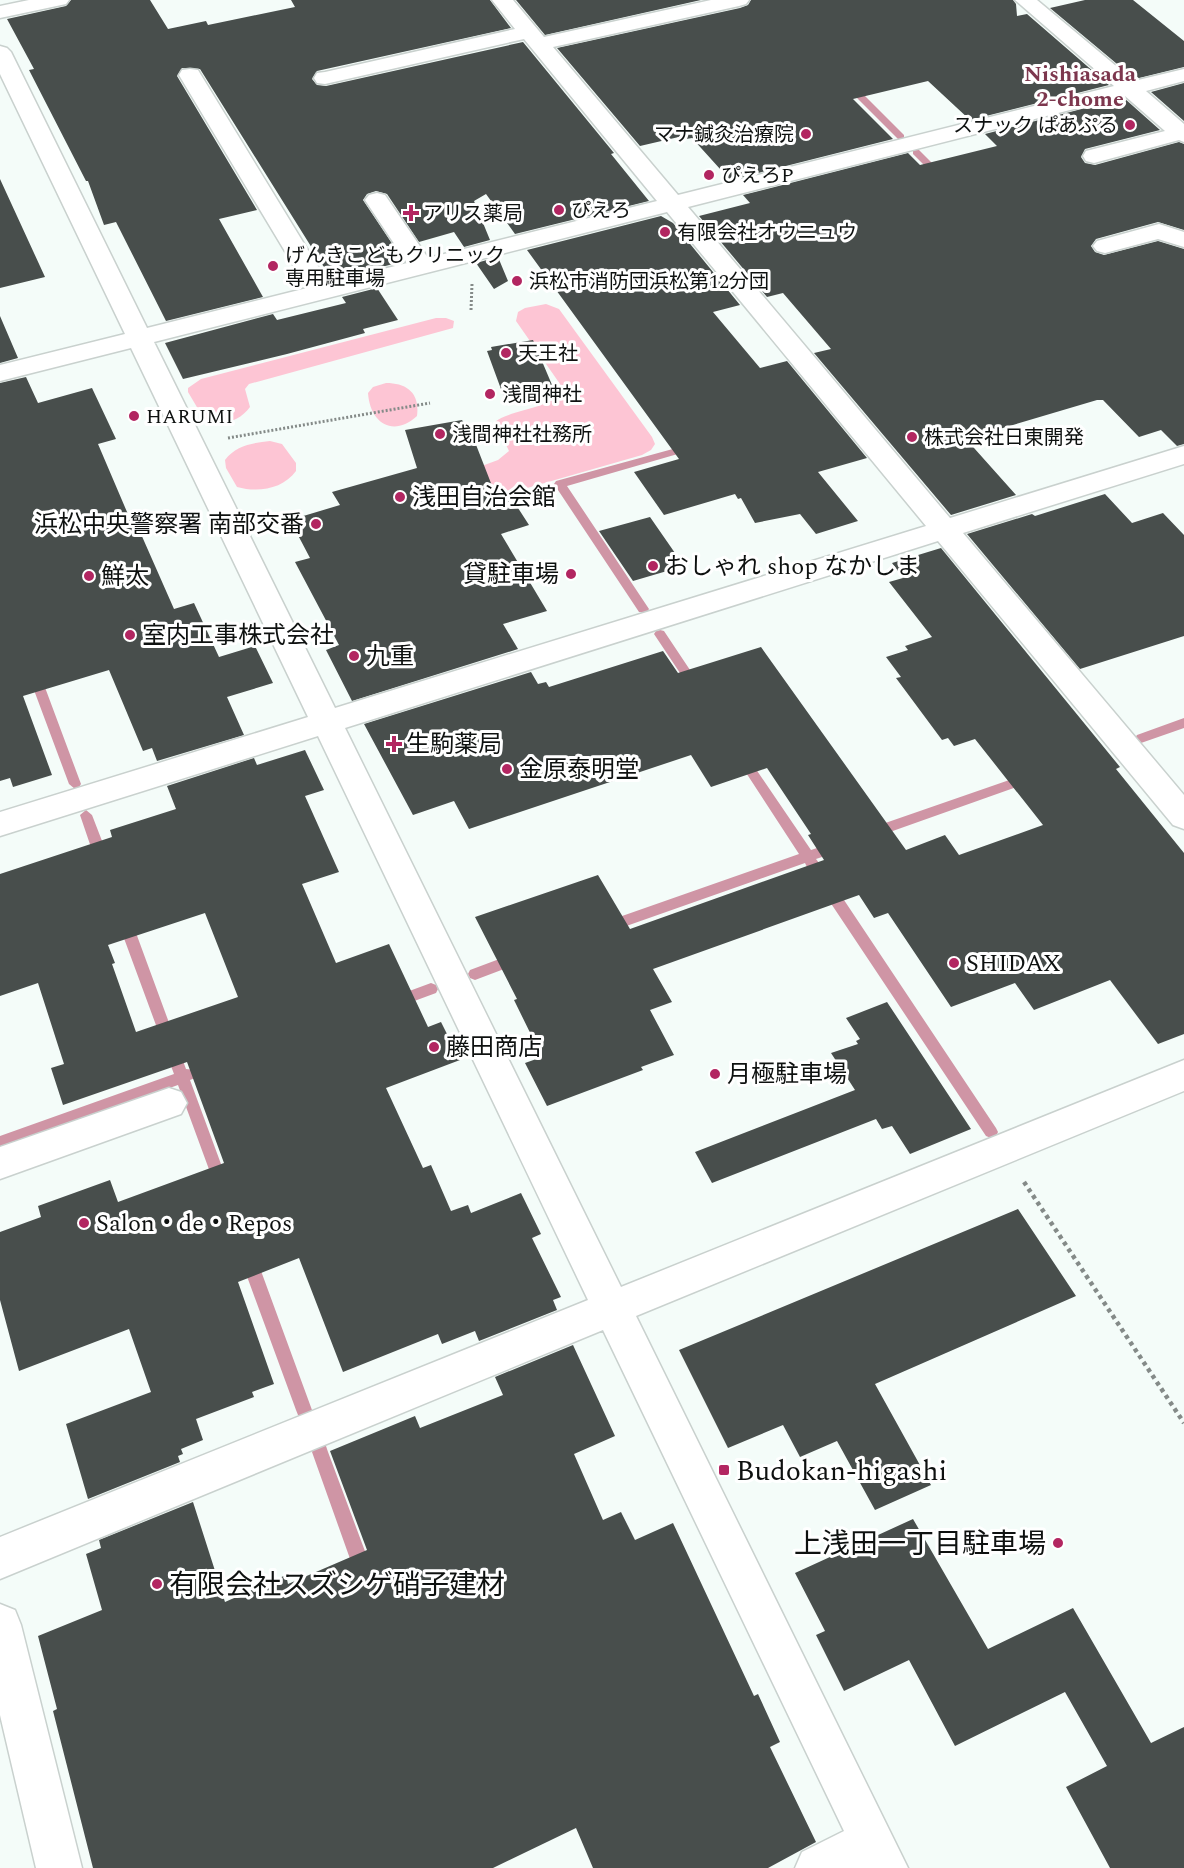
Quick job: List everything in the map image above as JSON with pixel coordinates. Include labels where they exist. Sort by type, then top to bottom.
[{"type":"street","points":[[0,12],[59,0]]},
{"type":"street","points":[[502,0],[1184,817]]},
{"type":"street","points":[[325,78],[739,0]]},
{"type":"street","points":[[1025,0],[1183,134]]},
{"type":"street","points":[[0,52],[878,1854],[818,1868]]},
{"type":"street","points":[[190,75],[321,292]]},
{"type":"street","points":[[0,372],[1184,75]]},
{"type":"street","points":[[1094,156],[1183,134]]},
{"type":"street","points":[[377,200],[422,267]]},
{"type":"street","points":[[1105,246],[1159,231],[1184,240]]},
{"type":"street","points":[[0,824],[1184,455]]},
{"type":"street","points":[[0,1558],[1184,1075]]},
{"type":"street","points":[[0,1163],[169,1104]]},
{"type":"street","points":[[0,1625],[59,1868]]},
{"type":"path","points":[[192,446],[215,440],[430,403]]},
{"type":"path","points":[[1022,1179],[1184,1423]]},
{"type":"shaded area","points":[[546,304],[559,309],[655,444],[651,450],[642,455],[506,494],[488,493],[479,467],[498,460],[509,451],[495,422],[546,403],[560,392],[560,384],[516,321],[518,312],[525,308]]},
{"type":"shaded area","points":[[436,318],[454,321],[453,328],[249,384],[245,389],[250,407],[230,421],[218,422],[204,419],[188,392],[188,388],[201,379]]},
{"type":"shaded area","points":[[386,383],[406,387],[414,395],[417,416],[408,423],[400,426],[384,424],[373,412],[368,393],[373,387]]},
{"type":"shaded area","points":[[270,441],[282,444],[296,463],[296,471],[284,482],[270,488],[253,490],[237,487],[226,468],[225,460],[240,448]]},
{"type":"building","points":[[71,0],[150,0],[168,29],[206,21],[208,25],[295,7],[291,0],[490,0],[511,28],[317,71],[312,79],[317,85],[326,86],[523,42],[614,153],[611,154],[649,201],[515,234],[486,194],[474,201],[490,240],[464,247],[454,232],[419,242],[387,194],[376,191],[367,194],[363,200],[395,248],[384,251],[393,264],[332,280],[200,69],[182,68],[177,76],[257,210],[219,219],[263,297],[166,321],[116,222],[104,225],[88,181],[29,70],[34,69],[7,19],[66,6]]},
{"type":"building","points":[[516,0],[701,0],[545,35]]},
{"type":"building","points":[[751,0],[1013,0],[1016,4],[1017,16],[1027,14],[1109,85],[970,120],[928,81],[853,99],[893,139],[730,180],[692,138],[686,139],[683,136],[640,146],[557,48],[740,8],[748,5]]},
{"type":"building","points":[[1085,0],[1133,0],[1184,41],[1184,67],[1135,79],[1050,8]]},
{"type":"building","points":[[1184,83],[1184,121],[1151,92]]},
{"type":"building","points":[[1124,98],[1160,130],[1085,149],[1081,157],[1085,163],[1095,165],[1179,142],[1184,144],[1184,230],[1158,222],[1096,239],[1091,246],[1095,252],[1104,255],[1158,241],[1184,249],[1184,444],[1177,446],[1161,430],[1139,437],[1103,400],[966,439],[1016,495],[951,515],[814,353],[831,349],[783,293],[767,297],[699,216],[750,203],[743,195],[908,153],[920,165],[997,146],[985,134]]},
{"type":"building","points":[[0,179],[45,277],[0,288]]},
{"type":"building","points":[[661,216],[673,223],[740,305],[713,312],[760,368],[787,361],[867,458],[818,472],[858,521],[816,534],[800,514],[755,523],[741,498],[738,499],[735,494],[664,515],[634,472],[679,459],[527,250]]},
{"type":"building","points":[[498,257],[508,281],[494,289],[476,263]]},
{"type":"building","points":[[377,288],[398,320],[363,329],[365,333],[287,354],[183,379],[165,343],[273,314],[277,320],[346,303],[342,297]]},
{"type":"building","points":[[0,316],[18,358],[0,363]]},
{"type":"building","points":[[533,340],[555,392],[505,400],[487,351],[492,350],[491,347]]},
{"type":"building","points":[[26,377],[38,403],[92,388],[116,439],[98,444],[133,526],[137,525],[174,609],[194,603],[219,657],[255,646],[273,683],[227,697],[244,735],[157,761],[152,748],[143,751],[109,670],[23,696],[52,775],[13,787],[10,778],[0,781],[0,383]]},
{"type":"building","points":[[462,420],[473,437],[496,496],[509,494],[529,525],[501,534],[547,611],[503,624],[518,649],[352,701],[326,650],[339,645],[295,562],[310,558],[290,520],[340,505],[332,492],[417,468],[405,430]]},
{"type":"building","points":[[1105,494],[1132,523],[1163,513],[1184,535],[1184,636],[1080,669],[967,534]]},
{"type":"building","points":[[650,517],[684,566],[633,581],[599,531]]},
{"type":"building","points":[[941,548],[1120,767],[1116,769],[1184,853],[1184,1034],[1158,1044],[1110,980],[1034,1010],[1015,983],[951,1007],[888,913],[874,918],[859,895],[653,969],[672,1002],[650,1010],[674,1055],[641,1067],[643,1070],[547,1106],[525,1063],[542,1057],[514,1000],[517,999],[475,917],[598,875],[630,929],[824,860],[808,835],[811,834],[767,768],[711,787],[691,755],[469,829],[454,801],[413,815],[364,724],[531,672],[538,684],[546,682],[549,687],[663,651],[678,673],[761,647],[906,850],[945,835],[959,855],[1043,825],[975,739],[954,746],[948,738],[942,740],[896,678],[901,677],[886,657],[908,650],[905,646],[932,637],[889,582],[903,578],[892,563]]},
{"type":"building","points":[[305,750],[324,790],[305,796],[339,872],[302,884],[336,963],[389,944],[428,1027],[441,1022],[460,1060],[386,1088],[423,1168],[431,1165],[451,1211],[468,1205],[471,1213],[521,1193],[541,1234],[532,1238],[561,1297],[553,1300],[557,1310],[479,1341],[475,1331],[442,1344],[438,1334],[343,1372],[299,1258],[238,1282],[274,1384],[252,1392],[254,1397],[196,1419],[203,1440],[181,1449],[183,1454],[178,1456],[180,1462],[88,1499],[66,1424],[151,1392],[129,1329],[19,1371],[0,1300],[0,1232],[41,1217],[38,1206],[110,1180],[118,1202],[224,1163],[187,1062],[63,1105],[51,1068],[64,1064],[38,983],[0,996],[0,874],[112,837],[110,830],[176,809],[167,786],[254,758],[257,765]],"holes":[[[205,913],[238,997],[136,1032],[112,964],[115,963],[108,945]]]},
{"type":"building","points":[[887,1002],[971,1129],[910,1154],[892,1126],[882,1129],[876,1119],[712,1183],[695,1152],[855,1090],[831,1053],[858,1044],[856,1041],[860,1039],[846,1018]]},
{"type":"building","points":[[1018,1209],[1076,1296],[875,1384],[931,1485],[875,1510],[837,1441],[800,1457],[783,1425],[728,1448],[679,1350]]},
{"type":"building","points":[[573,1345],[615,1436],[574,1454],[603,1520],[621,1512],[635,1540],[673,1523],[754,1696],[758,1694],[780,1742],[770,1747],[816,1842],[768,1868],[593,1868],[576,1828],[493,1868],[93,1868],[53,1711],[57,1709],[38,1636],[102,1610],[86,1554],[101,1548],[99,1540],[193,1502],[225,1602],[286,1575],[288,1584],[367,1550],[330,1451],[415,1416],[420,1428],[503,1395],[495,1377]]},
{"type":"building","points":[[913,1519],[988,1649],[1073,1608],[1151,1743],[1184,1727],[1184,1868],[1110,1868],[1066,1787],[1107,1766],[1065,1692],[955,1746],[909,1660],[844,1691],[816,1635],[825,1631],[795,1573]]},
{"type":"waterway","points":[[849,85],[901,137]]},
{"type":"waterway","points":[[916,152],[939,175]]},
{"type":"waterway","points":[[643,609],[560,484],[691,447]]},
{"type":"waterway","points":[[660,634],[694,685]]},
{"type":"waterway","points":[[34,674],[75,784]]},
{"type":"waterway","points":[[1141,738],[1184,723]]},
{"type":"waterway","points":[[743,759],[808,857]]},
{"type":"waterway","points":[[873,833],[1027,779]]},
{"type":"waterway","points":[[86,815],[102,859]]},
{"type":"waterway","points":[[808,857],[835,847]]},
{"type":"waterway","points":[[610,926],[808,857]]},
{"type":"waterway","points":[[808,857],[812,863]]},
{"type":"waterway","points":[[829,889],[991,1132]]},
{"type":"waterway","points":[[125,922],[182,1077]]},
{"type":"waterway","points":[[475,974],[515,959]]},
{"type":"waterway","points":[[398,1001],[431,989]]},
{"type":"waterway","points":[[182,1077],[190,1074]]},
{"type":"waterway","points":[[0,1142],[182,1077]]},
{"type":"waterway","points":[[182,1077],[221,1183]]},
{"type":"waterway","points":[[249,1260],[304,1410]]},
{"type":"waterway","points":[[320,1452],[363,1570]]},
{"type":"place","name":"スナック ぱあぷる","points":[[1130,125]]},
{"type":"place","name":"マナ鍼灸治療院","points":[[806,134]]},
{"type":"place","name":"ぴえろP","points":[[709,175]]},
{"type":"place","name":"ぴえろ","points":[[559,210]]},
{"type":"place","name":"アリス薬局","points":[[411,213]]},
{"type":"place","name":"有限会社オウニュウ","points":[[665,232]]},
{"type":"place","name":"げんきこどもクリニック 専用駐車場","points":[[273,266]]},
{"type":"place","name":"浜松市消防団浜松第12分団","points":[[517,281]]},
{"type":"place","name":"天王社","points":[[506,353]]},
{"type":"place","name":"浅間神社","points":[[490,394]]},
{"type":"place","name":"HARUMI","points":[[134,416]]},
{"type":"place","name":"浅間神社社務所","points":[[440,434]]},
{"type":"place","name":"株式会社日東開発","points":[[912,437]]},
{"type":"place","name":"浅田自治会館","points":[[400,497]]},
{"type":"place","name":"浜松中央警察署 南部交番","points":[[316,524]]},
{"type":"place","name":"おしゃれ shop なかしま","points":[[653,566]]},
{"type":"place","name":"貸駐車場","points":[[571,574]]},
{"type":"place","name":"鮮太","points":[[89,576]]},
{"type":"place","name":"室内工事株式会社","points":[[130,635]]},
{"type":"place","name":"九重","points":[[354,656]]},
{"type":"place","name":"生駒薬局","points":[[394,744]]},
{"type":"place","name":"金原泰明堂","points":[[507,769]]},
{"type":"place","name":"SHIDAX","points":[[954,963]]},
{"type":"place","name":"藤田商店","points":[[434,1047]]},
{"type":"place","name":"月極駐車場","points":[[715,1074]]},
{"type":"place","name":"Salon・de・Repos","points":[[84,1223]]},
{"type":"place","name":"Budokan-higashi","points":[[724,1470]]},
{"type":"place","name":"上浅田一丁目駐車場","points":[[1058,1543]]},
{"type":"place","name":"有限会社スズシゲ硝子建材","points":[[157,1584]]},
{"type":"district","name":"Nishiasada 2-chome","points":[[1080,86]]}]
